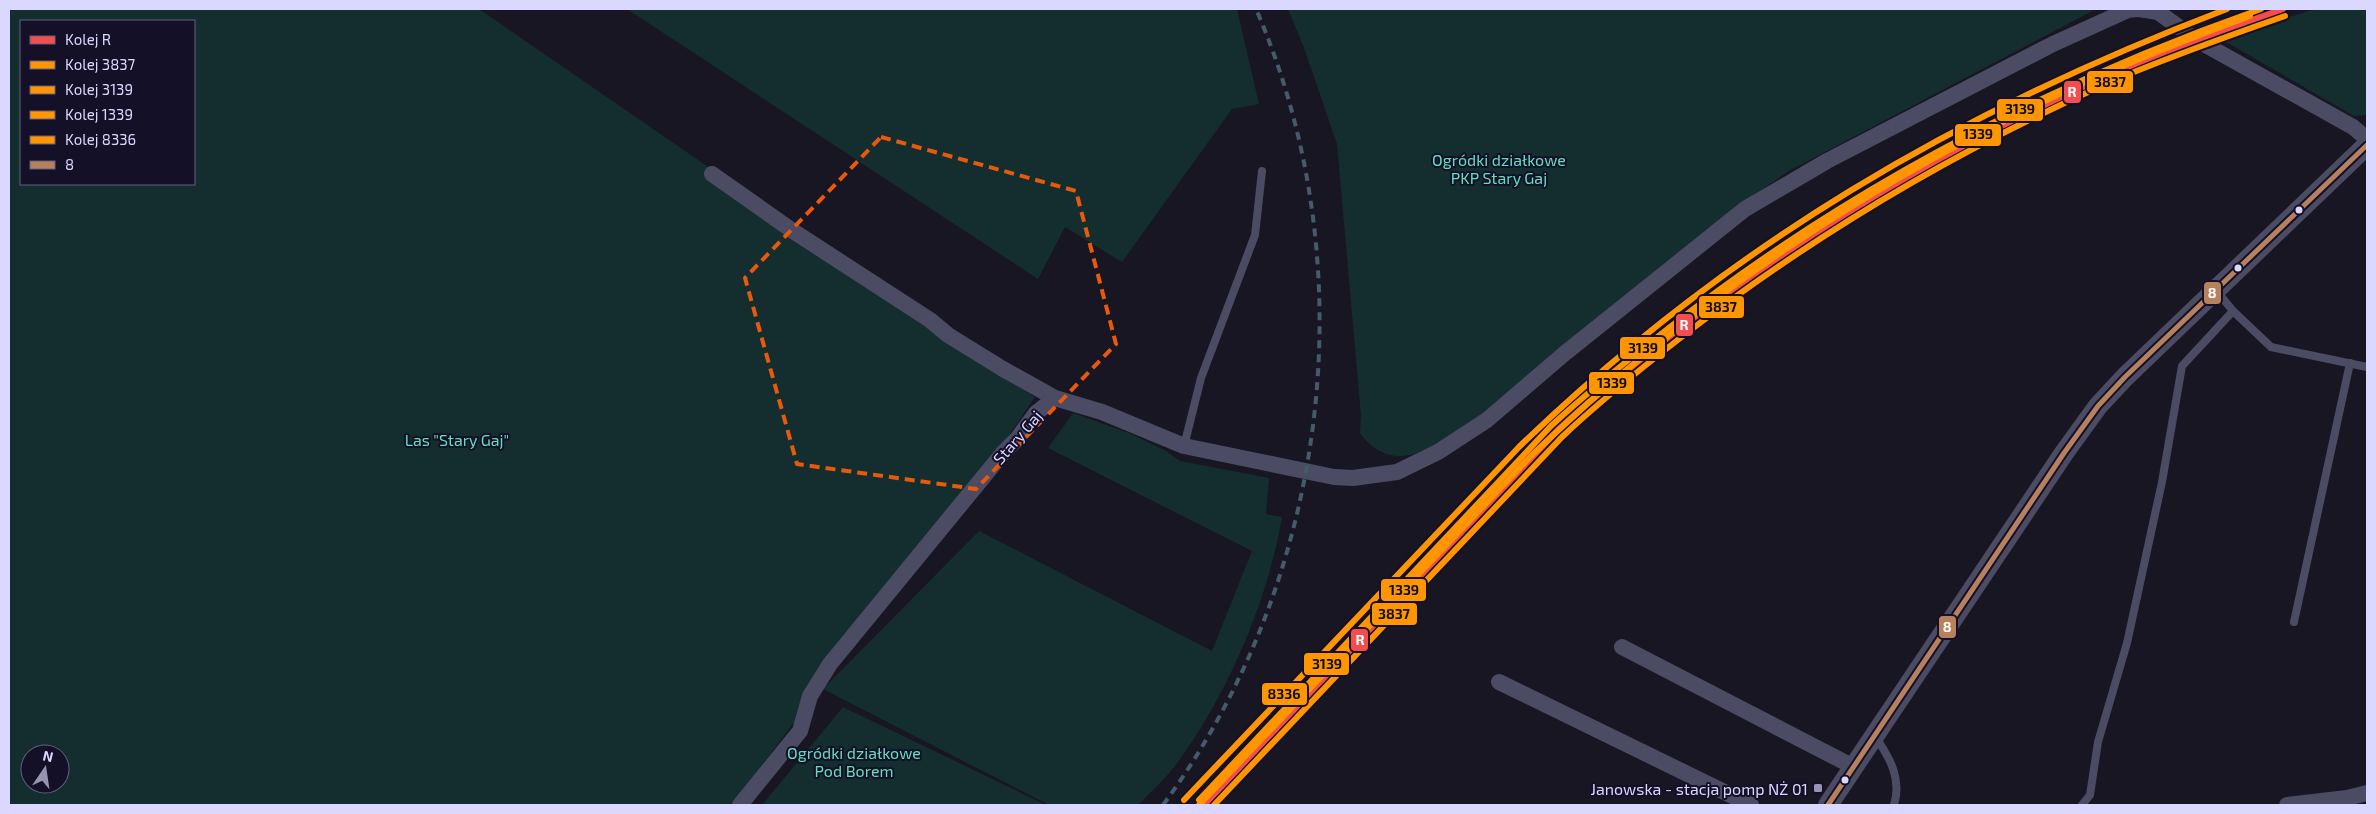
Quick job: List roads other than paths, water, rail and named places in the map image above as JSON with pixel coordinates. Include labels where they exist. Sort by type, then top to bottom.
[{"type":"street","points":[[1055,398],[1102,412],[1184,446],[1334,477],[1371,476],[1397,472],[1419,462],[1487,420],[1564,354],[1745,209],[1827,161],[2053,44],[2128,10],[2138,9],[2158,12],[2195,40],[2353,126],[2367,139]]},
{"type":"street","points":[[1828,805],[2087,420],[2125,377],[2367,145]]},
{"type":"street","name":"Stary Gaj","points":[[712,174],[793,231],[930,320],[948,335],[1012,375],[1055,398],[1036,413],[1017,439],[1003,453],[830,664],[810,696],[800,731],[740,805]]},
{"type":"street","points":[[1622,647],[1854,766]]},
{"type":"street","points":[[1499,682],[1751,805]]},
{"type":"street","points":[[2287,805],[2347,798],[2367,793]]},
{"type":"lane","points":[[1184,446],[1201,378],[1255,235],[1262,170]]},
{"type":"lane","points":[[2216,290],[2233,311],[2271,347],[2367,367]]},
{"type":"lane","points":[[2082,805],[2090,795],[2098,742],[2127,643],[2162,482],[2182,366],[2233,311]]},
{"type":"lane","points":[[2294,622],[2350,363]]},
{"type":"lane","points":[[1875,735],[1895,772],[1898,793],[1894,805]]},
{"type":"railway","points":[[1163,805],[1219,717],[1263,622],[1295,522],[1314,419],[1320,315],[1312,211],[1291,108],[1256,9]]},
{"type":"rail line","name":"8336","points":[[1184,800],[1519,447],[1598,375],[1680,308],[1763,247],[1850,191],[1940,139],[2032,92],[2128,49],[2227,9]]},
{"type":"rail line","name":"3139","points":[[1199,800],[1551,426],[1670,327],[1807,229],[1879,185],[1952,144],[2027,106],[2104,71],[2182,38],[2261,9]]},
{"type":"rail line","name":"R","points":[[1204,805],[1557,431],[1629,369],[1725,295],[1831,223],[1940,158],[2054,100],[2133,65],[2283,9]]},
{"type":"rail line","name":"1339","points":[[1199,805],[1530,457],[1590,401],[1652,348],[1717,298],[1783,251],[1852,206],[1994,126],[2113,70],[2250,16]]},
{"type":"rail line","name":"3837","points":[[1214,805],[1562,437],[1634,374],[1730,301],[1835,229],[1944,164],[2000,135],[2057,106],[2136,71],[2285,16]]},
{"type":"place","name":"Janowska - stacja pomp NŻ 01","points":[[1818,788]]},
{"type":"park label","name":"Ogródki działkowe PKP Stary Gaj","points":[[1499,168]]},
{"type":"park label","name":"Las \"Stary Gaj\"","points":[[457,439]]},
{"type":"park label","name":"Ogródki działkowe Pod Borem","points":[[854,761]]}]
